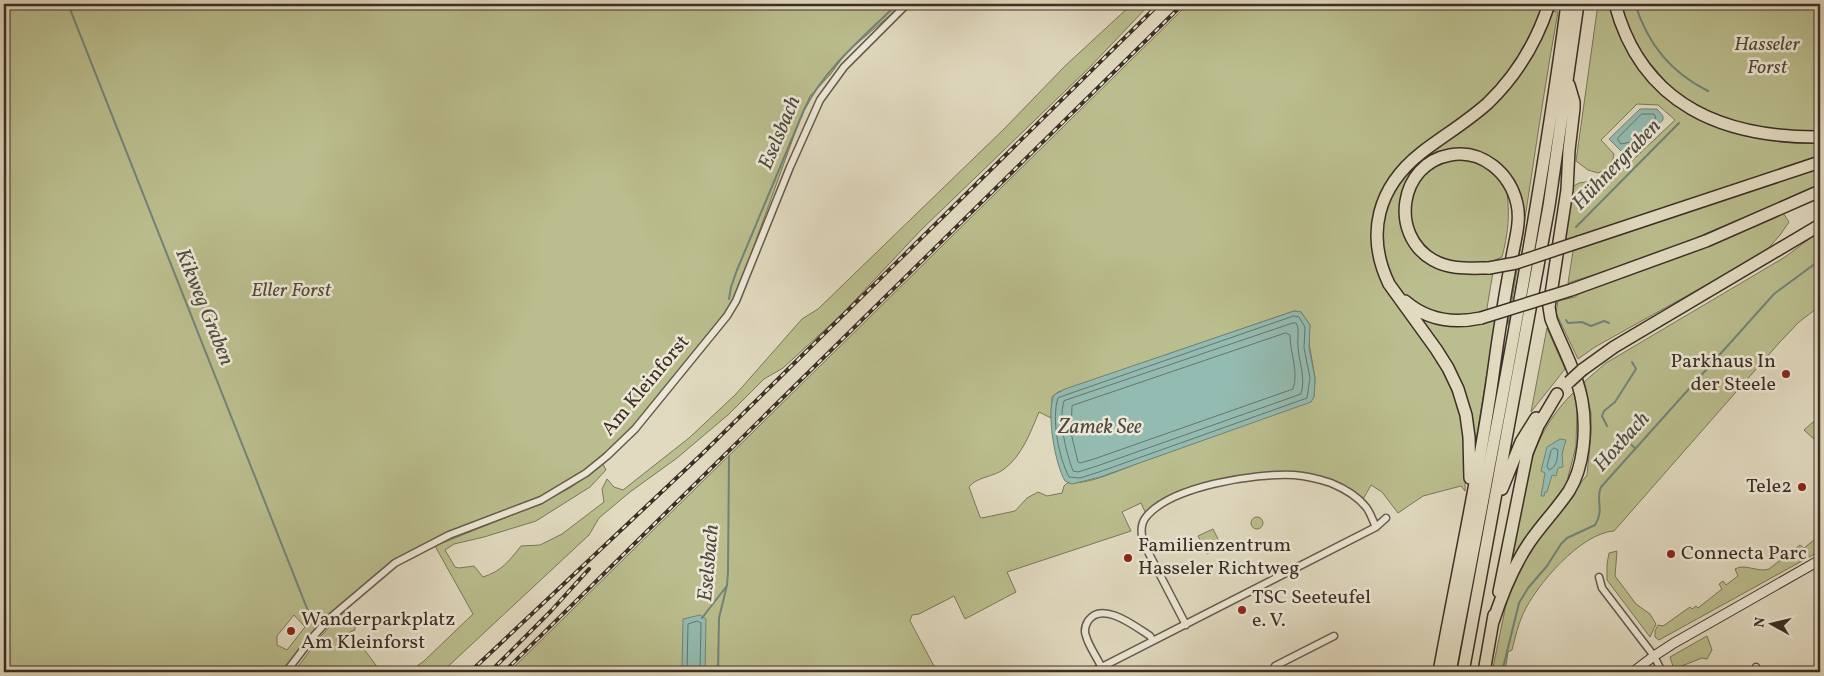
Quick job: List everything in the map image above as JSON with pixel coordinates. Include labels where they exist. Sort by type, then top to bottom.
[{"type":"highway","points":[[1470,503],[1469,437],[1466,415],[1458,389],[1448,368],[1389,284],[1382,270],[1377,252],[1376,230],[1379,213],[1387,192],[1400,174],[1420,154],[1464,123],[1502,88],[1519,67],[1531,47],[1549,4]]},
{"type":"highway","points":[[1450,672],[1517,322],[1538,201],[1567,4]]},
{"type":"highway","points":[[1463,672],[1549,206],[1578,4]]},
{"type":"highway","points":[[1615,4],[1627,39],[1639,61],[1657,83],[1695,111],[1731,127],[1748,131],[1790,137],[1820,137]]},
{"type":"highway","points":[[1493,622],[1516,565],[1529,543],[1570,489],[1583,446],[1584,412],[1580,392],[1551,319],[1549,307],[1567,190],[1574,108],[1568,81]]},
{"type":"highway","points":[[1439,672],[1488,408],[1501,321],[1517,229],[1517,206],[1514,193],[1505,177],[1484,160],[1470,154],[1449,155],[1436,159],[1424,167],[1413,180],[1406,195],[1404,211],[1407,228],[1414,243],[1434,261],[1450,267],[1489,268],[1516,262],[1579,242],[1820,162]]},
{"type":"highway","points":[[1397,295],[1426,315],[1440,320],[1468,321],[1481,318],[1571,290],[1706,241],[1820,191]]},
{"type":"highway","points":[[1494,504],[1527,430],[1557,394],[1582,370],[1614,347],[1820,224]]},
{"type":"highway","points":[[1484,672],[1527,454],[1538,426],[1557,394]]},
{"type":"main road","points":[[1634,672],[1654,656],[1820,560]]},
{"type":"street","name":"Am Kleinforst","points":[[286,672],[325,623],[395,564],[449,535],[520,509],[563,488],[607,456],[635,429],[727,316],[736,301],[790,167],[820,100],[844,67],[907,4]]},
{"type":"street","points":[[1186,625],[1145,546],[1141,532],[1146,518],[1173,498],[1192,490],[1230,481],[1258,476],[1294,475],[1332,484],[1347,491],[1366,507],[1376,527]]},
{"type":"street","points":[[1153,641],[1150,636],[1116,616],[1105,613],[1094,616],[1087,623],[1085,633],[1099,670],[1376,527],[1386,518]]},
{"type":"street","points":[[1599,576],[1602,588],[1654,656],[1662,672]]},
{"type":"street","points":[[1273,672],[1275,666],[1334,636]]},
{"type":"green space","name":"Eller Forst","points":[[4,4],[903,4],[846,53],[830,75],[810,96],[734,301],[626,436],[606,456],[562,487],[394,562],[350,598],[284,672],[4,672]],"holes":[[[294,615],[305,627],[287,650],[277,645],[277,636]]]},
{"type":"green space","points":[[1132,4],[1150,4],[1088,69],[922,229],[842,314],[783,368],[764,379],[729,414],[677,458],[630,492],[599,518],[589,535],[442,672],[409,672],[424,661],[473,614],[435,546],[537,505],[570,488],[603,464],[606,470],[590,487],[536,521],[454,544],[445,550],[455,567],[474,566],[483,577],[490,575],[509,561],[521,546],[540,545],[562,534],[604,502],[602,489],[607,479],[614,487],[623,490],[689,438],[736,394],[802,319],[818,309],[1005,128],[1065,66]]},
{"type":"green space","points":[[1188,4],[1544,4],[1542,10],[1558,12],[1508,324],[1504,323],[1523,205],[1521,195],[1507,193],[1508,225],[1506,240],[1502,257],[1495,260],[1487,308],[1495,323],[1475,447],[1466,450],[1465,491],[1461,486],[1423,496],[1398,513],[1382,492],[1371,485],[1362,501],[1339,486],[1294,474],[1191,489],[1146,514],[1141,503],[1122,512],[1131,531],[1007,572],[1016,592],[965,619],[954,596],[919,614],[912,615],[910,621],[935,668],[926,672],[819,672],[816,670],[815,672],[509,672]],"holes":[[[1294,311],[1301,312],[1310,325],[1308,337],[1315,378],[1314,397],[1228,431],[1104,476],[1084,482],[1067,483],[1062,493],[1047,496],[1038,492],[1027,498],[1015,511],[980,517],[969,487],[976,481],[1000,472],[1010,464],[1025,443],[1039,412],[1051,418],[1052,397],[1058,392]]]},
{"type":"green space","points":[[1598,4],[1611,4],[1626,46],[1692,114],[1820,141],[1820,157],[1588,234],[1563,240],[1572,187],[1579,183],[1599,180],[1618,174],[1675,120],[1658,105],[1637,104],[1601,140],[1614,154],[1611,168],[1598,173],[1588,170],[1576,161]]},
{"type":"green space","name":"Hasseler Forst","points":[[1621,4],[1820,4],[1820,131],[1768,129],[1751,126],[1702,110],[1687,101],[1670,87],[1641,52],[1631,35]]},
{"type":"green space","points":[[1820,167],[1820,185],[1655,255],[1568,283],[1573,251]]},
{"type":"green space","points":[[1783,213],[1789,222],[1765,252],[1595,347],[1578,359],[1556,313],[1558,301],[1575,297],[1587,288]]},
{"type":"green space","points":[[1820,231],[1820,306],[1799,322],[1779,343],[1614,531],[1601,534],[1588,541],[1561,562],[1529,602],[1518,627],[1512,650],[1508,652],[1505,672],[1492,672],[1507,600],[1520,570],[1544,531],[1587,475],[1591,413],[1584,382],[1606,363],[1785,257]]},
{"type":"green space","points":[[1547,328],[1565,369],[1531,412]]},
{"type":"green space","points":[[1574,392],[1577,408],[1576,446],[1565,489],[1510,566],[1527,473],[1544,431],[1557,411]]},
{"type":"green space","points":[[1820,416],[1820,442],[1804,430]]},
{"type":"green space","points":[[1255,517],[1259,517],[1263,523],[1259,529],[1255,529],[1251,525],[1251,521]]},
{"type":"green space","points":[[1213,529],[1222,547],[1207,554],[1198,536]]},
{"type":"green space","points":[[1820,535],[1820,551],[1659,640],[1655,637],[1658,625],[1663,626],[1690,607],[1692,609],[1696,606],[1698,608],[1722,589],[1719,584],[1723,581],[1726,585],[1738,576],[1735,569],[1743,567],[1760,570],[1769,569],[1800,545],[1804,548]]},
{"type":"green space","points":[[1617,551],[1615,576],[1636,604],[1650,614],[1656,624],[1650,637],[1607,580],[1609,553]]},
{"type":"green space","points":[[345,611],[355,624],[355,630],[337,638],[338,649],[363,648],[381,672],[294,672],[320,637]]},
{"type":"green space","points":[[1707,636],[1712,650],[1707,659],[1702,658],[1674,669],[1670,657]]},
{"type":"water","points":[[1640,109],[1657,109],[1663,116],[1663,120],[1630,150],[1627,147],[1622,152],[1609,139]]},
{"type":"water","name":"Zamek See","points":[[1294,311],[1301,312],[1310,325],[1309,348],[1315,378],[1314,397],[1311,402],[1100,477],[1072,484],[1065,481],[1058,463],[1051,426],[1054,395],[1065,389]]},
{"type":"water","points":[[1560,439],[1566,440],[1562,454],[1563,467],[1558,468],[1556,476],[1552,475],[1547,492],[1545,492],[1544,496],[1541,496],[1545,473],[1541,471],[1547,447]]},
{"type":"water","points":[[700,615],[706,619],[705,672],[682,672],[683,619]]},
{"type":"waterway","name":"Kikweg Graben","points":[[68,4],[312,621]]},
{"type":"waterway","name":"Eselsbach","points":[[729,299],[737,270],[804,110],[813,94],[834,66],[897,4]]},
{"type":"waterway","name":"Hühnergraben","points":[[1635,4],[1647,32],[1662,55],[1682,75],[1708,91]]},
{"type":"waterway","name":"Hühnergraben","points":[[1576,227],[1679,123]]},
{"type":"waterway","name":"Hoxbach","points":[[1502,672],[1519,603],[1561,544],[1567,538],[1595,525],[1600,509],[1599,492],[1601,487],[1774,294],[1820,260]]},
{"type":"waterway","name":"Hühnergraben","points":[[1566,320],[1568,323],[1582,322],[1591,326],[1604,321],[1609,323]]},
{"type":"waterway","name":"Hühnergraben","points":[[1607,426],[1602,416],[1604,411],[1615,402],[1636,369],[1632,362]]},
{"type":"waterway","name":"Hühnergraben","points":[[1627,441],[1635,448]]},
{"type":"waterway","name":"Eselsbach","points":[[718,672],[719,618],[727,585],[728,572],[729,456]]},
{"type":"waterway","points":[[702,618],[726,587]]},
{"type":"railway","points":[[470,672],[702,454],[1159,4]]},
{"type":"railway","points":[[504,672],[1183,4]]},
{"type":"railway","points":[[490,672],[551,611],[589,569]]},
{"type":"place","name":"Parkhaus In der Steele","points":[[1786,374]]},
{"type":"place","name":"Tele2","points":[[1802,487]]},
{"type":"place","name":"Connecta Parc","points":[[1671,554]]},
{"type":"place","name":"Familienzentrum Hasseler Richtweg","points":[[1128,558]]},
{"type":"place","name":"TSC Seeteufel e. V.","points":[[1242,610]]},
{"type":"place","name":"Wanderparkplatz Am Kleinforst","points":[[291,631]]}]
